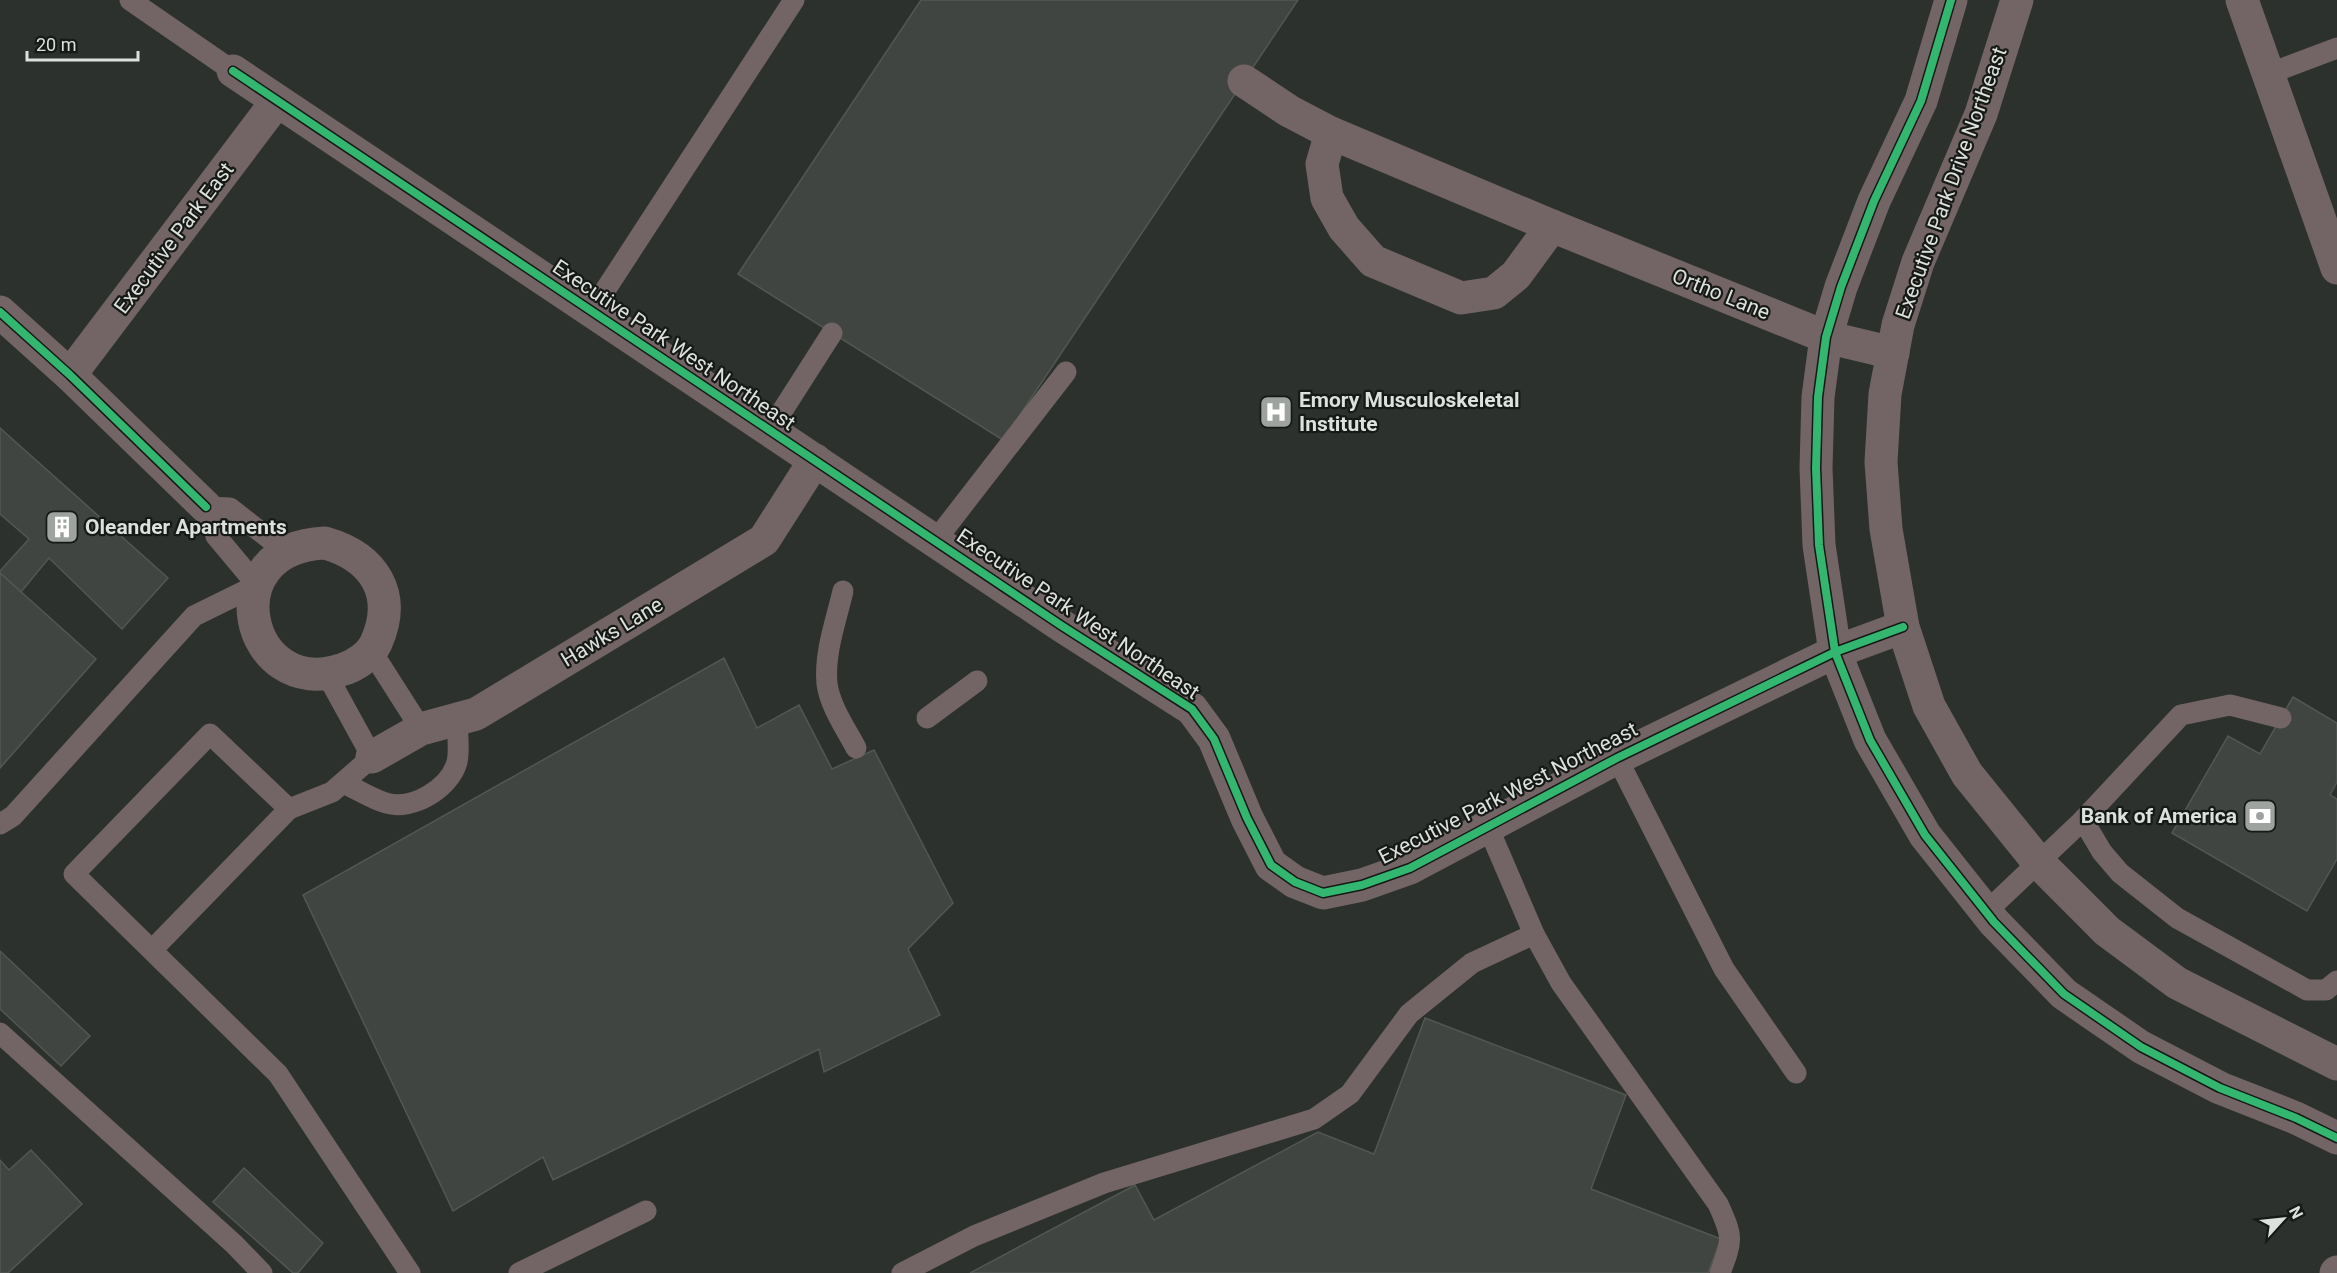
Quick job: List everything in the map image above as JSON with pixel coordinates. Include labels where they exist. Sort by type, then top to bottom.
[{"type":"street","points":[[1951,0],[1921,101],[1874,201],[1841,287],[1826,337],[1818,397],[1816,468],[1820,545],[1835,652],[1870,740],[1925,835],[1986,912],[2064,994],[2141,1047],[2220,1088],[2296,1118],[2337,1138]]},
{"type":"street","name":"Executive Park Drive Northeast","points":[[2017,0],[1981,114],[1918,262],[1898,325],[1886,394],[1881,462],[1886,529],[1904,627],[1929,706],[1967,774],[2039,862],[2107,931],[2177,983],[2337,1064]]},
{"type":"street","points":[[2242,0],[2337,267]]},
{"type":"street","name":"Executive Park West Northeast","points":[[233,71],[1062,626],[1192,709],[1214,739],[1247,818],[1271,865],[1296,882],[1323,893],[1362,885],[1410,868],[1617,758],[1835,652],[1904,627]]},
{"type":"street","name":"Ortho Lane","points":[[1244,81],[1288,111],[1331,133],[1552,226],[1826,337],[1893,353]]},
{"type":"street","name":"Executive Park East","points":[[70,375],[277,101]]},
{"type":"street","points":[[1331,133],[1322,164],[1327,198],[1344,228],[1373,261],[1461,298],[1494,293],[1516,276],[1552,226]]},
{"type":"street","points":[[0,312],[70,375],[206,507]]},
{"type":"street","name":"Hawks Lane","points":[[372,757],[421,729],[476,714],[764,540],[815,460]]},
{"type":"street","points":[[325,543],[345,549],[363,560],[376,576],[383,596],[384,617],[372,652],[349,668],[327,675],[304,674],[284,665],[267,650],[256,630],[252,608],[256,585],[268,566],[285,552],[304,544],[325,543]]},
{"type":"lane","points":[[130,0],[233,71]]},
{"type":"lane","points":[[591,312],[794,0]]},
{"type":"lane","points":[[2268,74],[2337,48]]},
{"type":"lane","points":[[770,430],[832,333]]},
{"type":"lane","points":[[935,541],[1066,372]]},
{"type":"lane","points":[[0,824],[13,816],[194,616],[256,585],[216,536],[206,507],[230,508],[285,552]]},
{"type":"lane","points":[[843,591],[828,657],[827,685],[835,707],[856,748]]},
{"type":"lane","points":[[372,652],[421,729]]},
{"type":"lane","points":[[153,949],[289,809],[332,792],[372,757],[327,675]]},
{"type":"lane","points":[[927,718],[977,681]]},
{"type":"lane","points":[[1986,912],[2083,820],[2181,715],[2230,705],[2281,718]]},
{"type":"lane","points":[[343,783],[387,804],[406,804],[441,788],[458,761],[457,719]]},
{"type":"lane","points":[[289,809],[210,734],[74,874],[278,1074],[410,1273]]},
{"type":"lane","points":[[1617,758],[1724,969],[1796,1074]]},
{"type":"lane","points":[[2083,820],[2102,852],[2120,873],[2177,918],[2307,990],[2326,990],[2337,981]]},
{"type":"lane","points":[[1488,827],[1534,934],[1561,983],[1718,1204],[1729,1228],[1730,1245],[1720,1273]]},
{"type":"lane","points":[[902,1273],[974,1236],[1104,1183],[1314,1119],[1350,1094],[1408,1014],[1472,963],[1534,934]]},
{"type":"lane","points":[[0,1033],[262,1273]]},
{"type":"lane","points":[[519,1273],[646,1211]]},
{"type":"building","points":[[921,0],[1298,0],[1003,440],[738,274]]},
{"type":"building","name":"Oleander Apartments","points":[[0,428],[168,578],[122,629],[49,558],[21,592],[0,573],[29,539],[0,514]]},
{"type":"building","points":[[0,573],[96,659],[0,768]]},
{"type":"building","points":[[724,658],[757,728],[799,705],[832,769],[874,750],[953,903],[908,949],[940,1015],[824,1072],[819,1049],[553,1180],[543,1157],[453,1211],[303,895]]},
{"type":"building","name":"Bank of America","points":[[2293,697],[2337,723],[2337,782],[2330,795],[2337,799],[2337,859],[2307,911],[2172,833],[2228,736],[2260,754]]},
{"type":"building","points":[[0,951],[90,1036],[61,1066],[0,1009]]},
{"type":"building","points":[[1425,1018],[1626,1095],[1591,1189],[1721,1239],[1708,1273],[970,1273],[1135,1185],[1154,1220],[1318,1132],[1374,1154]]},
{"type":"building","points":[[31,1150],[82,1204],[8,1273],[0,1273],[0,1160],[9,1170]]},
{"type":"building","points":[[244,1168],[323,1243],[298,1273],[293,1273],[213,1202]]},
{"type":"cycle path","points":[[1951,0],[1921,101],[1874,201],[1841,287],[1826,337],[1818,397],[1816,468],[1819,545],[1835,652],[1870,740],[1925,835],[1994,922],[2064,994],[2141,1047],[2220,1088],[2296,1118],[2337,1138]]},
{"type":"cycle path","points":[[233,71],[1062,626],[1192,709],[1214,739],[1247,818],[1271,865],[1295,882],[1323,893],[1362,885],[1410,868],[1617,758],[1835,652],[1903,627]]},
{"type":"cycle path","points":[[0,312],[70,375],[206,507]]},
{"type":"place","name":"Emory Musculoskeletal Institute","points":[[1276,412]]},
{"type":"place","name":"Oleander Apartments","points":[[62,527]]},
{"type":"place","name":"Bank of America","points":[[2260,816]]}]
